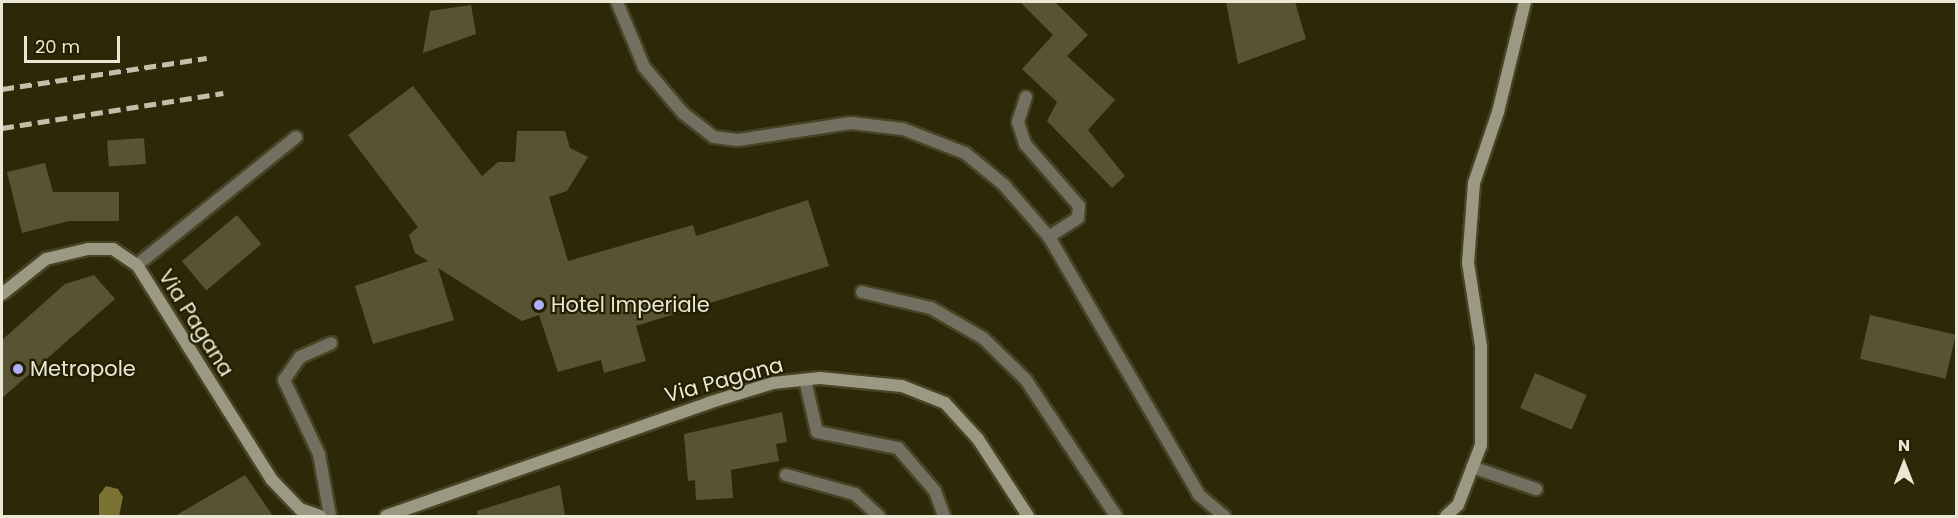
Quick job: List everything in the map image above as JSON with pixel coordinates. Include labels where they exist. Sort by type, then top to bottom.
[{"type":"main road","points":[[1446,516],[1458,505],[1480,445],[1480,346],[1467,226],[1474,183],[1498,112],[1525,2]]},
{"type":"main road","name":"Via Pagana","points":[[2,294],[45,259],[88,249],[113,249],[137,265],[271,479],[300,509],[320,516]]},
{"type":"main road","name":"Via Pagana","points":[[386,516],[636,426],[773,383],[805,380],[902,386],[945,403],[978,439],[1028,516]]},
{"type":"street","points":[[617,2],[644,67],[683,113],[714,137],[738,140],[851,123],[903,129],[965,153],[1004,185],[1049,237],[1199,495],[1224,516]]},
{"type":"street","points":[[1026,97],[1018,122],[1025,144],[1079,206],[1078,218],[1049,237]]},
{"type":"street","points":[[137,265],[296,137]]},
{"type":"street","points":[[862,292],[931,308],[983,338],[1026,380],[1116,516]]},
{"type":"street","points":[[330,516],[319,454],[284,380],[300,357],[331,343]]},
{"type":"street","points":[[805,380],[817,432],[898,448],[935,491],[944,516]]},
{"type":"street","points":[[1472,466],[1536,489]]},
{"type":"street","points":[[786,475],[855,495],[879,516]]},
{"type":"shaded area","points":[[106,486],[118,489],[123,497],[119,516],[99,516],[99,495]]},
{"type":"building","points":[[1020,2],[1055,2],[1088,35],[1067,56],[1115,100],[1088,130],[1125,176],[1112,188],[1047,121],[1057,102],[1022,69],[1053,35]]},
{"type":"building","points":[[1226,2],[1295,2],[1306,39],[1238,64]]},
{"type":"building","points":[[471,5],[476,34],[423,53],[430,11]]},
{"type":"building","points":[[413,86],[482,176],[498,162],[515,162],[517,131],[565,131],[570,148],[588,157],[567,191],[549,197],[568,261],[693,225],[696,236],[808,200],[829,266],[636,326],[646,361],[604,373],[601,360],[558,372],[539,315],[522,321],[438,268],[454,320],[373,344],[355,286],[428,261],[415,253],[409,235],[418,227],[348,135]]},
{"type":"building","points":[[144,138],[146,164],[109,167],[107,141]]},
{"type":"building","points":[[45,163],[53,192],[119,192],[119,221],[69,221],[22,233],[7,172]]},
{"type":"building","points":[[237,215],[261,244],[206,290],[182,261]]},
{"type":"building","name":"Metropole","points":[[94,275],[115,299],[2,398],[2,340],[65,284]]},
{"type":"building","points":[[1870,315],[1956,335],[1946,379],[1860,359]]},
{"type":"building","points":[[1535,373],[1587,395],[1572,430],[1520,408]]},
{"type":"building","points":[[782,412],[787,442],[776,444],[779,461],[731,470],[733,498],[696,500],[695,480],[688,481],[684,434]]},
{"type":"building","points":[[245,475],[273,516],[175,516]]},
{"type":"building","points":[[560,485],[565,516],[478,516],[477,511]]},
{"type":"railway","points":[[2,89],[207,58]]},
{"type":"railway","points":[[2,128],[223,93]]},
{"type":"place","name":"Hotel Imperiale","points":[[539,305]]},
{"type":"place","name":"Metropole","points":[[18,369]]}]
